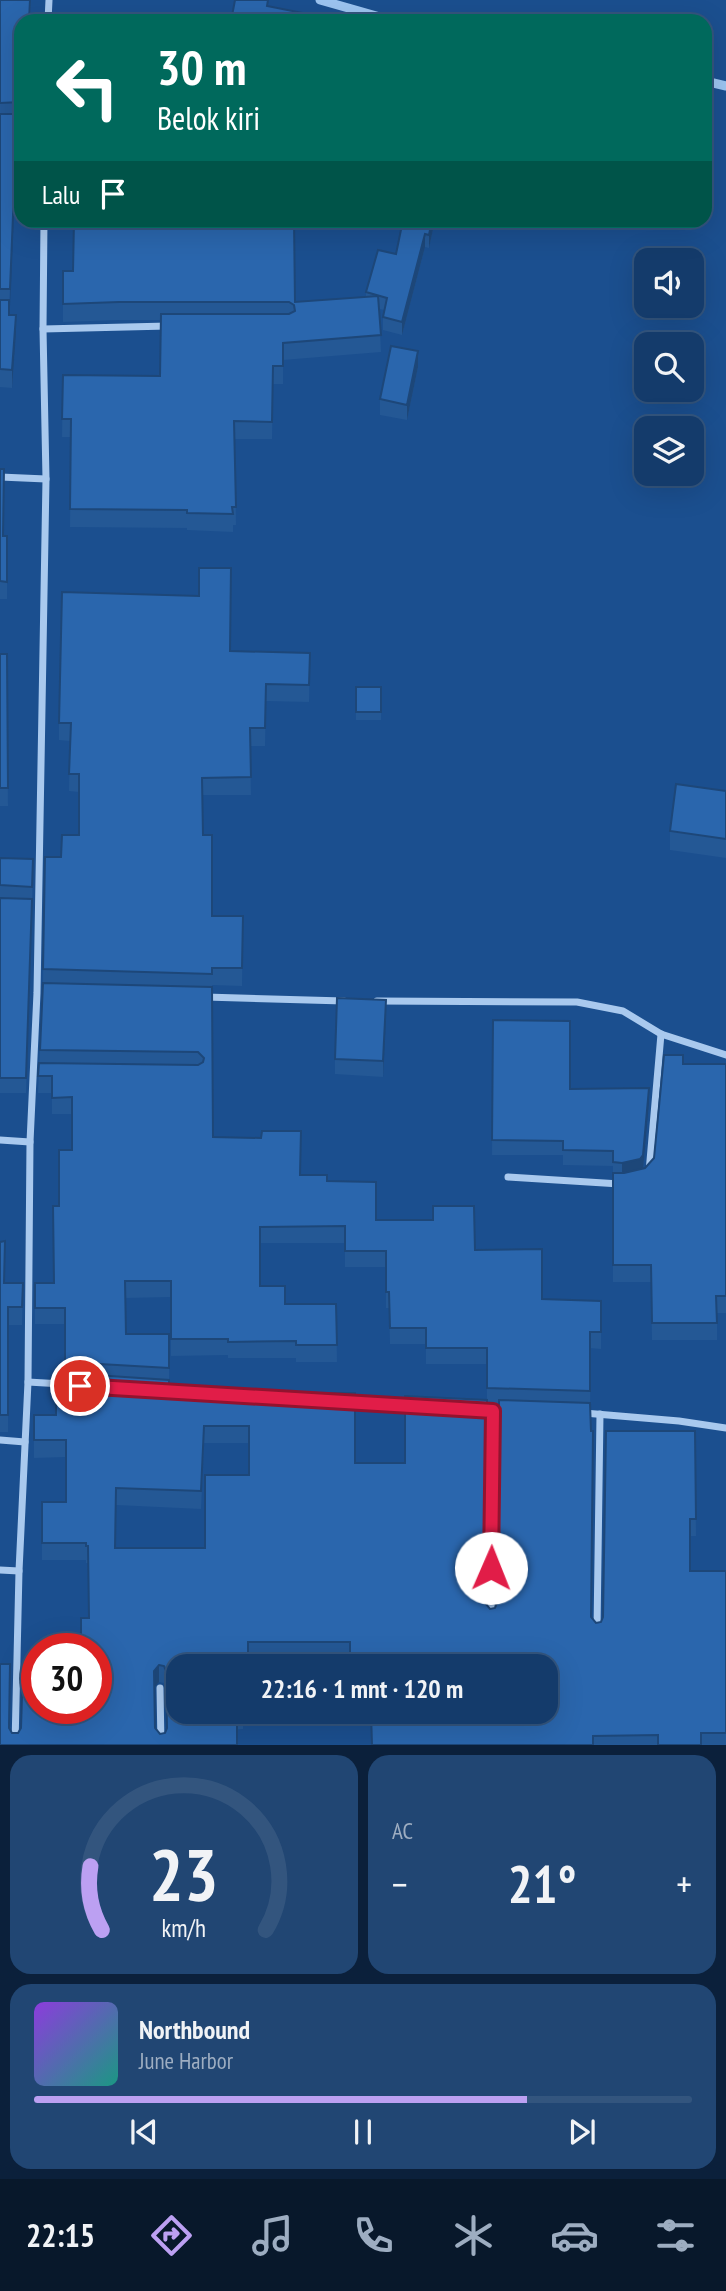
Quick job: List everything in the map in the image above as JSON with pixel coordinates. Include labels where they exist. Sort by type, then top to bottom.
[{"type":"street","points":[[15,1745],[19,1571],[28,1382],[30,1142],[39,909],[46,479],[44,228]]},
{"type":"street","points":[[43,329],[172,326]]},
{"type":"street","points":[[0,477],[46,479]]},
{"type":"street","points":[[26,908],[39,909]]},
{"type":"street","points":[[37,993],[51,993]]},
{"type":"street","points":[[201,997],[352,1001]]},
{"type":"street","points":[[365,1001],[577,1002],[623,1012],[661,1034],[726,1055]]},
{"type":"street","points":[[644,1179],[649,1172],[661,1034]]},
{"type":"street","points":[[34,1073],[48,1073]]},
{"type":"street","points":[[0,1140],[30,1142]]},
{"type":"street","points":[[508,1177],[630,1183]]},
{"type":"street","points":[[28,1382],[67,1385]]},
{"type":"street","points":[[186,1393],[256,1397]]},
{"type":"street","points":[[340,1402],[423,1407]]},
{"type":"street","points":[[465,1409],[519,1412]]},
{"type":"street","points":[[491,1620],[493,1411]]},
{"type":"street","points":[[573,1413],[679,1421],[726,1428]]},
{"type":"street","points":[[597,1634],[600,1414]]},
{"type":"street","points":[[0,1440],[25,1442]]},
{"type":"street","points":[[0,1570],[19,1571]]},
{"type":"street","points":[[160,1688],[161,1745]]},
{"type":"building","points":[[0,0],[30,0],[29,14],[14,14],[14,102],[0,103]]},
{"type":"building","points":[[235,0],[268,0],[267,6],[308,14],[232,14]]},
{"type":"building","points":[[0,114],[14,114],[10,289],[0,289]]},
{"type":"building","points":[[74,228],[294,228],[295,302],[378,296],[381,335],[283,343],[283,366],[273,366],[272,422],[234,421],[236,507],[232,507],[233,514],[187,513],[187,510],[70,509],[71,419],[62,419],[63,375],[160,376],[161,314],[289,314],[295,311],[294,305],[289,302],[63,304],[63,271],[73,271]]},
{"type":"building","points":[[401,228],[430,228],[429,235],[425,234],[402,322],[383,317],[387,298],[366,292],[378,250],[396,254]]},
{"type":"building","points":[[0,300],[9,300],[9,315],[16,315],[12,370],[0,369]]},
{"type":"building","points":[[391,346],[418,351],[407,405],[380,399]]},
{"type":"building","points":[[0,469],[4,469],[3,536],[7,536],[7,582],[0,581]]},
{"type":"building","points":[[199,568],[231,568],[230,651],[310,653],[309,685],[266,684],[265,728],[250,728],[251,777],[202,778],[203,835],[212,835],[212,916],[243,916],[242,968],[212,968],[212,974],[43,969],[45,857],[61,857],[62,835],[79,835],[79,774],[69,774],[71,723],[59,723],[62,592],[199,596]]},
{"type":"building","points":[[0,654],[7,654],[8,788],[0,788]]},
{"type":"building","points":[[356,687],[381,687],[381,712],[356,712]]},
{"type":"building","points":[[676,784],[726,791],[726,839],[670,831]]},
{"type":"building","points":[[0,858],[33,859],[32,887],[0,885]]},
{"type":"building","points":[[0,898],[32,899],[26,1078],[0,1078]]},
{"type":"building","points":[[43,983],[212,987],[213,1137],[261,1138],[262,1131],[301,1131],[300,1175],[327,1175],[327,1181],[376,1182],[376,1220],[433,1220],[433,1206],[474,1206],[475,1250],[542,1249],[542,1299],[601,1301],[601,1332],[590,1332],[590,1391],[487,1388],[487,1348],[426,1348],[426,1328],[390,1328],[389,1292],[386,1292],[386,1251],[345,1251],[345,1226],[260,1227],[260,1286],[285,1286],[285,1304],[336,1304],[337,1345],[296,1345],[296,1341],[171,1339],[171,1281],[125,1281],[126,1334],[169,1334],[169,1368],[65,1362],[65,1308],[35,1308],[35,1283],[54,1283],[53,1206],[59,1206],[59,1150],[72,1150],[72,1097],[52,1098],[52,1076],[38,1076],[39,1063],[198,1065],[204,1058],[198,1052],[40,1050]]},
{"type":"building","points":[[337,998],[386,1000],[383,1061],[335,1059]]},
{"type":"building","points":[[493,1020],[570,1021],[570,1089],[649,1088],[643,1155],[640,1159],[613,1162],[613,1151],[563,1150],[563,1141],[492,1140]]},
{"type":"building","points":[[664,1055],[683,1055],[683,1064],[726,1064],[726,1296],[716,1296],[717,1323],[652,1323],[651,1265],[613,1265],[613,1173],[645,1168],[654,1158]]},
{"type":"building","points":[[5,1241],[4,1283],[23,1283],[22,1307],[8,1307],[8,1415],[0,1415],[0,1242]]},
{"type":"building","points":[[65,1373],[169,1380],[169,1389],[208,1389],[208,1396],[355,1393],[355,1463],[405,1463],[405,1396],[487,1400],[485,1603],[490,1609],[495,1608],[497,1603],[499,1400],[590,1403],[593,1431],[591,1617],[596,1623],[601,1622],[603,1617],[606,1431],[695,1431],[696,1519],[690,1519],[690,1571],[726,1571],[726,1733],[701,1733],[701,1745],[658,1745],[658,1735],[593,1736],[593,1745],[372,1745],[371,1724],[558,1724],[558,1654],[350,1654],[350,1642],[248,1642],[248,1654],[166,1654],[166,1671],[164,1666],[159,1665],[154,1671],[155,1728],[160,1734],[165,1733],[167,1724],[237,1724],[237,1745],[0,1745],[0,1664],[10,1664],[9,1728],[12,1733],[18,1733],[21,1724],[112,1724],[112,1633],[81,1633],[81,1618],[89,1618],[88,1546],[86,1543],[42,1543],[42,1502],[66,1502],[66,1440],[34,1440],[34,1415],[56,1415],[56,1374]],"holes":[[[204,1426],[249,1426],[249,1475],[205,1475],[205,1548],[115,1548],[116,1488],[201,1491]]]},
{"type":"waterway","points":[[320,0],[369,14]]},
{"type":"waterway","points":[[712,83],[726,86]]},
{"type":"route","points":[[80,1386],[493,1411],[491,1568]]}]
